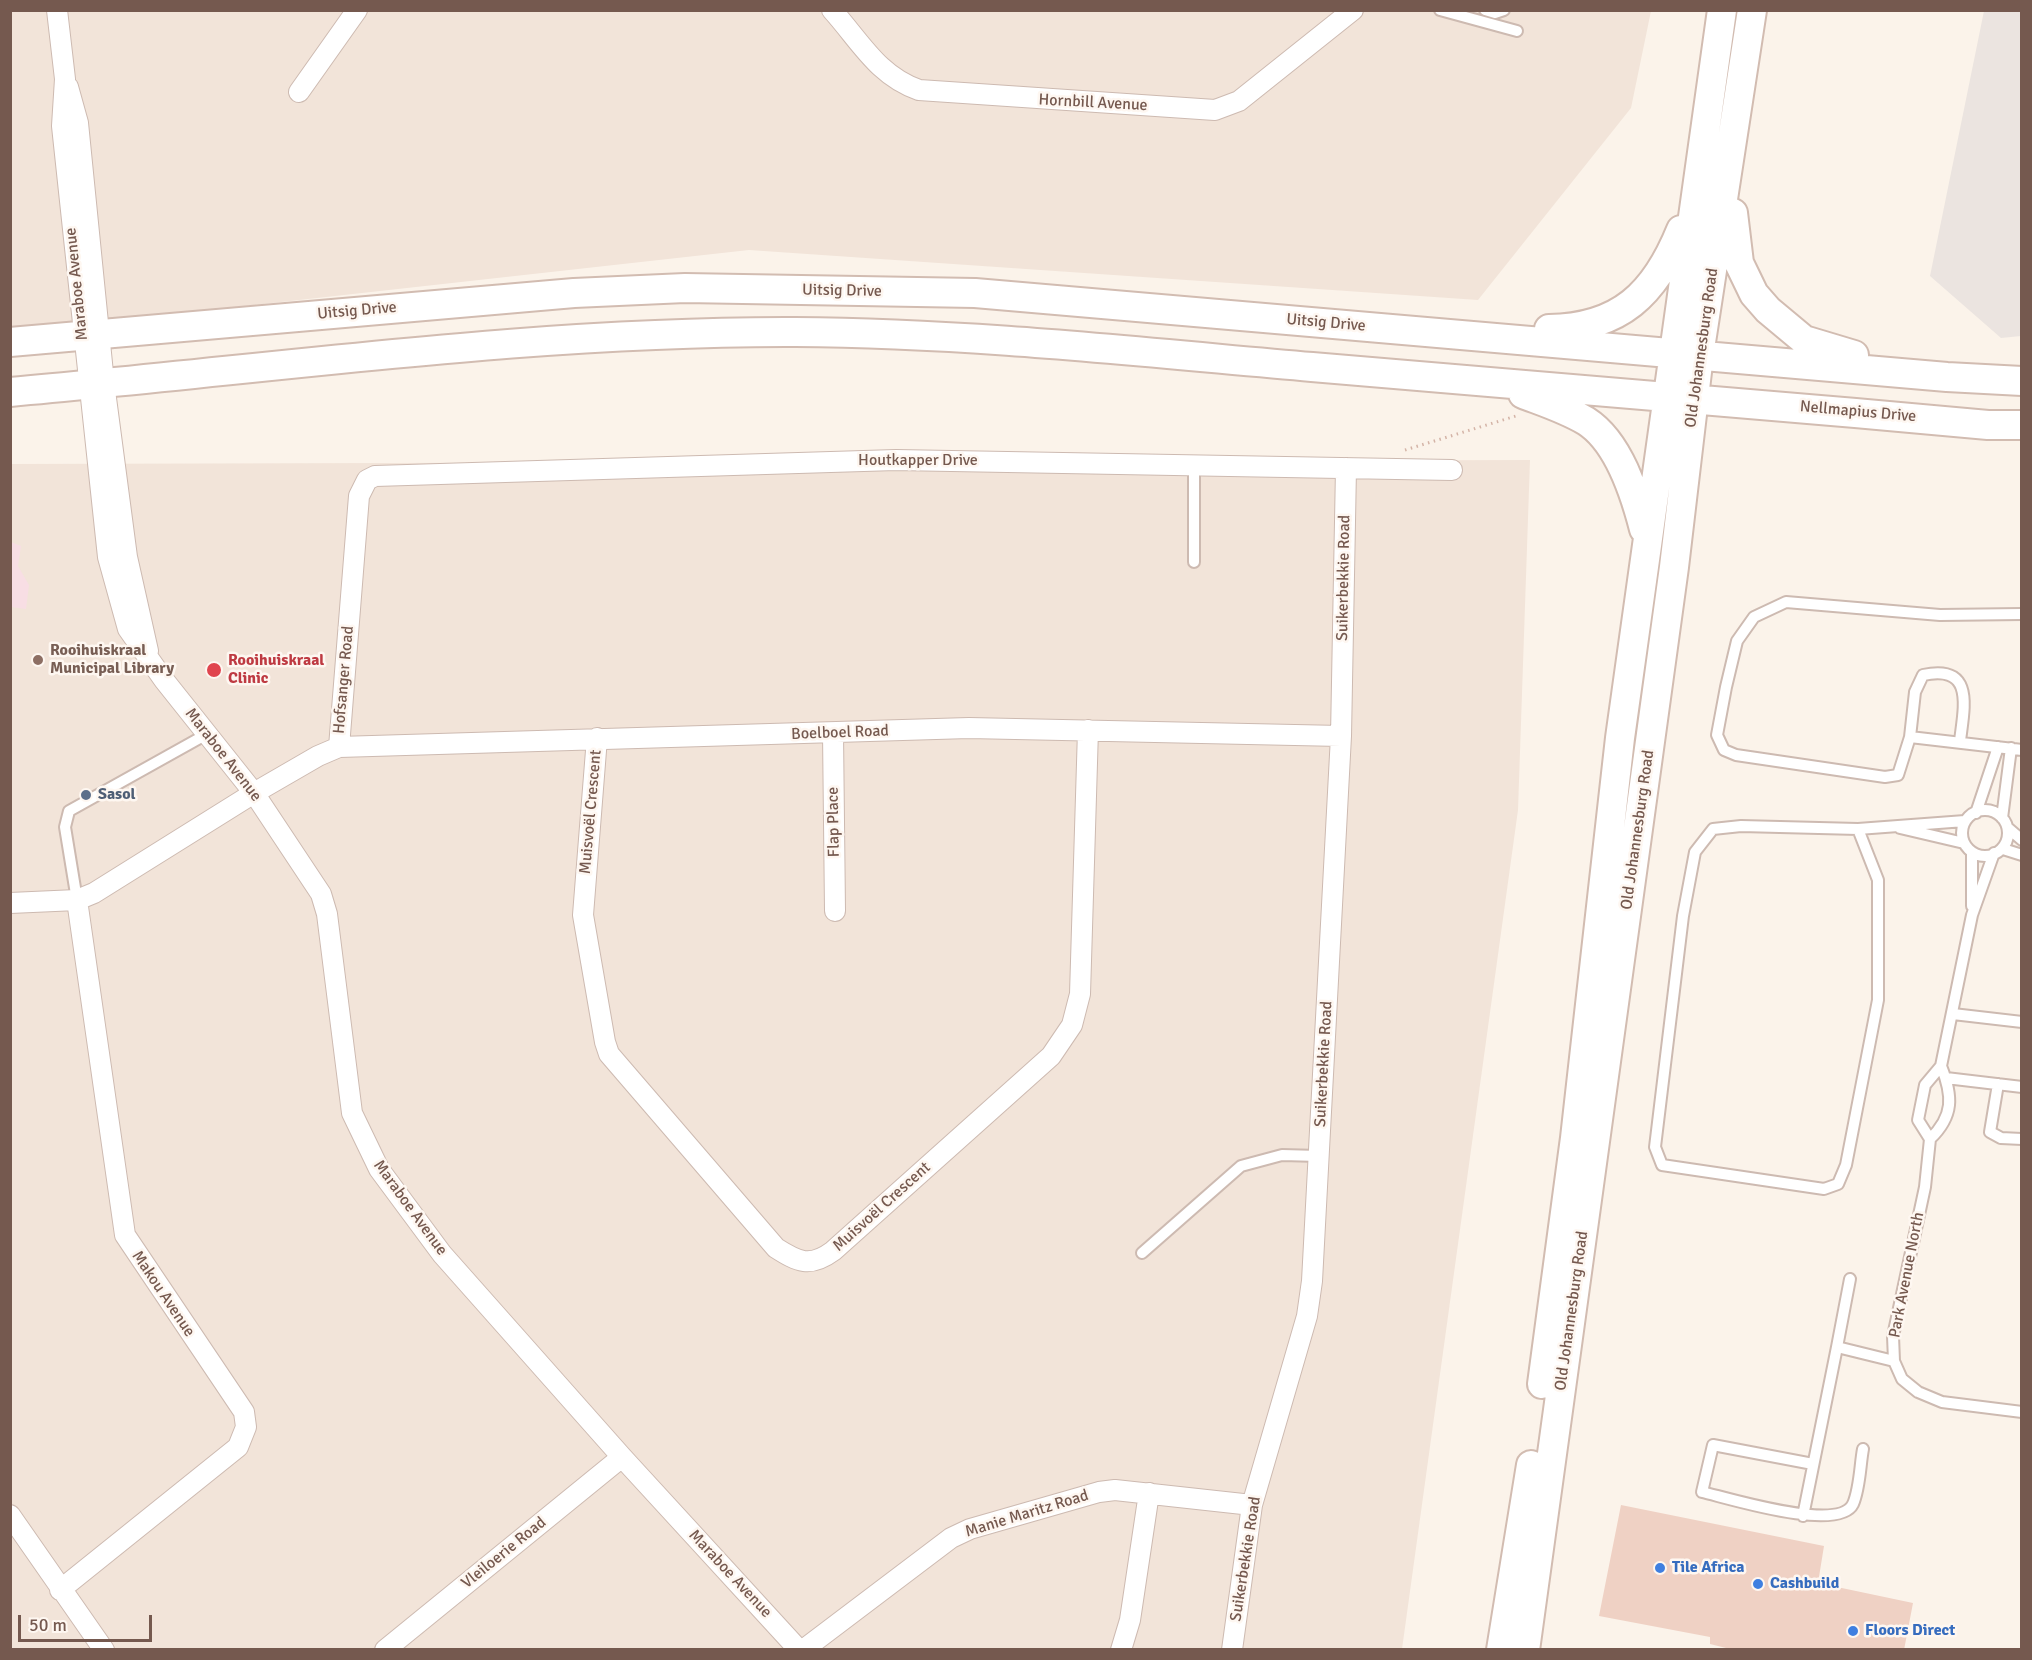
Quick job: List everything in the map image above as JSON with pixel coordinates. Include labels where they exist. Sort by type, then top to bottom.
[{"type":"main road","name":"Old Johannesburg Road","points":[[1525,1650],[1674,567],[1681,396],[1700,167],[1722,10]]},
{"type":"main road","name":"Old Johannesburg Road","points":[[1686,353],[1729,163],[1752,10]]},
{"type":"main road","points":[[1729,163],[1736,250],[1747,282],[1768,310],[1789,331],[1820,347],[1947,377]]},
{"type":"main road","points":[[1427,332],[1567,329],[1593,324],[1623,312],[1647,292],[1668,260],[1684,220],[1700,167]]},
{"type":"main road","name":"Uitsig Drive","points":[[10,342],[574,293],[685,288],[975,293],[1686,353]]},
{"type":"main road","points":[[10,392],[508,343],[681,334],[798,332],[972,338],[1681,396]]},
{"type":"main road","points":[[1686,353],[1947,377],[2022,381]]},
{"type":"main road","points":[[1482,381],[1553,404],[1588,422],[1612,450],[1631,484],[1647,543]]},
{"type":"main road","name":"Old Johannesburg Road","points":[[1501,1650],[1528,1489],[1573,1150],[1620,738],[1647,543],[1681,396]]},
{"type":"main road","name":"Nellmapius Drive","points":[[1681,396],[1988,425],[2022,425]]},
{"type":"street","name":"Maraboe Avenue","points":[[57,10],[65,79],[62,126],[96,384],[127,557],[150,660],[254,793],[321,894],[325,904],[352,1113],[379,1169],[442,1254],[622,1457],[801,1650]]},
{"type":"street","points":[[299,92],[357,10]]},
{"type":"street","name":"Hornbill Avenue","points":[[832,10],[876,65],[906,86],[919,90],[1215,110],[1239,101],[1353,10]]},
{"type":"street","name":"Houtkapper Drive","points":[[384,474],[896,460],[1452,470]]},
{"type":"street","name":"Suikerbekkie Road","points":[[1232,1650],[1252,1505],[1307,1316],[1312,1281],[1341,736],[1346,468]]},
{"type":"street","name":"Hofsanger Road","points":[[10,903],[77,900],[94,893],[254,793],[318,756],[339,747],[359,496],[367,480],[384,474]]},
{"type":"street","name":"Boelboel Road","points":[[339,747],[597,738],[833,734],[969,728],[1341,736]]},
{"type":"street","name":"Muisvoël Crescent","points":[[597,738],[583,915],[605,1042],[609,1053],[776,1248],[796,1261],[815,1262],[833,1251],[1051,1056],[1072,1024],[1080,994],[1088,730]]},
{"type":"street","name":"Flap Place","points":[[833,734],[835,911]]},
{"type":"street","name":"Makou Avenue","points":[[60,1590],[238,1447],[246,1427],[244,1412],[125,1235],[77,900]]},
{"type":"street","name":"Vleiloerie Road","points":[[385,1650],[622,1457]]},
{"type":"street","name":"Manie Maritz Road","points":[[801,1650],[951,1538],[970,1529],[1099,1492],[1115,1490],[1252,1505]]},
{"type":"street","points":[[1121,1650],[1130,1620],[1149,1493]]},
{"type":"street","points":[[10,1515],[60,1590],[104,1650]]},
{"type":"lane","points":[[1440,10],[1517,31]]},
{"type":"lane","points":[[1485,10],[1495,13],[1504,10]]},
{"type":"lane","points":[[1194,465],[1194,562]]},
{"type":"lane","points":[[1960,741],[1964,693],[1955,677],[1935,672],[1923,675],[1915,692],[1910,737],[1898,775],[1885,777],[1736,755],[1724,750],[1717,735],[1737,641],[1754,617],[1786,602],[1940,615],[2022,614]]},
{"type":"lane","points":[[77,900],[65,827],[69,811],[207,734]]},
{"type":"lane","points":[[1910,737],[2016,749],[2002,818]]},
{"type":"lane","points":[[1976,813],[1998,747]]},
{"type":"lane","points":[[1858,829],[1878,880],[1878,1000],[1846,1165],[1838,1184],[1824,1189],[1662,1165],[1655,1147],[1683,916],[1695,852],[1713,829],[1741,826],[1858,829],[1965,821],[1976,813],[1986,811],[2002,818],[2008,828],[2022,840]]},
{"type":"lane","points":[[1965,821],[1962,831],[1964,843],[1972,852],[1983,856],[1998,851],[2022,855]]},
{"type":"lane","points":[[1888,825],[1964,843]]},
{"type":"lane","points":[[1972,915],[1998,851],[2009,836],[2008,828]]},
{"type":"lane","points":[[1941,1066],[1950,1089],[1945,1125],[1930,1139],[1918,1120],[1925,1084],[1941,1066],[1953,1014],[1972,915],[1972,852]]},
{"type":"lane","points":[[1953,1014],[2022,1022]]},
{"type":"lane","points":[[1946,1078],[2022,1087]]},
{"type":"lane","points":[[1998,1084],[1990,1132],[2001,1138],[2022,1139]]},
{"type":"lane","name":"Park Avenue North","points":[[1930,1139],[1925,1186],[1893,1335],[1894,1361],[1902,1379],[1918,1392],[1942,1402],[2022,1412]]},
{"type":"lane","points":[[1142,1253],[1241,1166],[1282,1155],[1319,1156]]},
{"type":"lane","points":[[1803,1516],[1850,1279]]},
{"type":"lane","points":[[1837,1347],[1894,1361]]},
{"type":"lane","points":[[1813,1464],[1713,1445],[1702,1492],[1803,1516],[1844,1513],[1853,1504],[1863,1449]]},
{"type":"path","points":[[1400,451],[1520,414]]},
{"type":"shaded area","points":[[10,11],[1651,11],[1631,108],[1478,300],[749,250],[11,332]]},
{"type":"shaded area","points":[[1984,11],[2021,11],[2021,336],[2001,338],[1930,276]]},
{"type":"shaded area","points":[[1530,460],[1518,810],[1402,1649],[11,1649],[10,464]]},
{"type":"shaded area","points":[[11,542],[21,546],[18,566],[29,585],[26,609],[11,607]]},
{"type":"building","points":[[1621,1505],[1824,1546],[1818,1583],[1913,1603],[1904,1650],[1734,1650],[1710,1644],[1710,1637],[1599,1616]]},
{"type":"place","name":"Rooihuiskraal Municipal Library","points":[[38,660]]},
{"type":"place","name":"Rooihuiskraal Clinic","points":[[214,670]]},
{"type":"place","name":"Sasol","points":[[86,795]]},
{"type":"place","name":"Tile Africa","points":[[1660,1568]]},
{"type":"place","name":"Cashbuild","points":[[1758,1584]]},
{"type":"place","name":"Floors Direct","points":[[1853,1631]]}]
